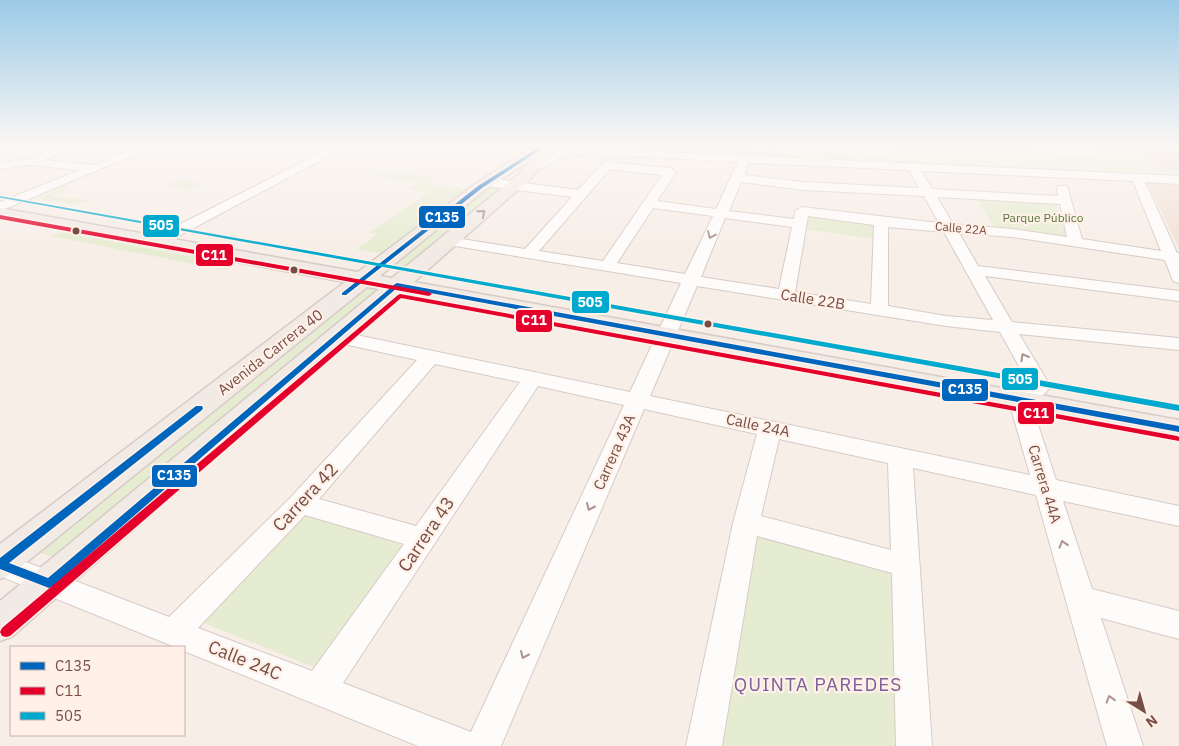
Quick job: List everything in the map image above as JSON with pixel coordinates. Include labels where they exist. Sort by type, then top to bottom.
[{"type":"main road","name":"Avenida Carrera 40","points":[[0,624],[520,181]]},
{"type":"main road","name":"Avenida Carrera 40","points":[[0,564],[487,182]]},
{"type":"main road","points":[[0,207],[367,276]]},
{"type":"main road","points":[[0,213],[669,330],[1031,397],[1179,429]]},
{"type":"main road","points":[[1031,397],[1179,418]]},
{"type":"street","points":[[0,207],[64,181]]},
{"type":"street","points":[[166,237],[275,181]]},
{"type":"street","points":[[528,254],[593,181]]},
{"type":"street","points":[[608,266],[664,181]]},
{"type":"street","name":"Carrera 43A","points":[[483,746],[735,181]]},
{"type":"street","points":[[760,181],[804,186],[1066,200]]},
{"type":"street","name":"Carrera 44A","points":[[921,181],[1041,387],[1021,406],[1124,746]]},
{"type":"street","points":[[1060,181],[1075,241]]},
{"type":"street","points":[[1138,181],[1175,257],[1179,278]]},
{"type":"street","points":[[487,182],[581,194]]},
{"type":"street","points":[[786,295],[801,218],[804,186]]},
{"type":"street","name":"Calle 22A","points":[[649,204],[721,214],[948,227],[1075,241],[1175,257]]},
{"type":"street","points":[[879,310],[881,222]]},
{"type":"street","name":"Calle 22B","points":[[449,241],[946,321],[1179,344]]},
{"type":"street","points":[[973,270],[1179,296]]},
{"type":"street","name":"Calle 24A","points":[[337,336],[1179,516]]},
{"type":"street","name":"Carrera 42","points":[[174,632],[300,504],[431,356]]},
{"type":"street","name":"Carrera 43","points":[[319,690],[533,378]]},
{"type":"street","points":[[704,746],[746,523],[770,428]]},
{"type":"street","points":[[900,456],[914,746]]},
{"type":"street","points":[[300,504],[423,539]]},
{"type":"street","points":[[746,523],[905,565]]},
{"type":"street","name":"Calle 24C","points":[[0,564],[461,746]]},
{"type":"street","points":[[1080,599],[1179,625]]},
{"type":"shaded area","points":[[1147,182],[1178,183],[1179,185],[1179,248]]},
{"type":"green space","points":[[176,181],[205,183],[191,190],[164,186]]},
{"type":"green space","points":[[418,183],[470,190],[387,254],[357,249],[378,234],[369,233],[429,192],[408,189]]},
{"type":"green space","points":[[65,186],[69,187],[52,196],[87,200],[87,202],[71,204],[37,199]]},
{"type":"green space","points":[[490,186],[505,188],[408,270],[388,267]]},
{"type":"green space","name":"Parque Público","points":[[974,197],[1055,201],[1067,237],[996,229]]},
{"type":"green space","points":[[806,216],[874,222],[876,239],[804,229]]},
{"type":"green space","points":[[61,232],[235,265],[226,270],[51,236]]},
{"type":"green space","points":[[365,285],[387,289],[63,561],[33,550]]},
{"type":"green space","points":[[300,513],[409,547],[321,670],[199,621]]},
{"type":"green space","points":[[758,535],[894,572],[896,746],[716,746]]},
{"type":"transit line","name":"C135","points":[[344,294],[490,181]]},
{"type":"transit line","name":"505","points":[[2,197],[1179,408]]},
{"type":"transit line","name":"C11","points":[[0,217],[429,294]]},
{"type":"transit line","name":"C135","points":[[0,564],[49,583],[397,285],[1179,429]]},
{"type":"transit line","name":"C11","points":[[6,632],[400,296],[1177,439]]},
{"type":"transit line","name":"C135","points":[[0,564],[199,408]]},
{"type":"district","name":"QUINTA PAREDES","points":[[818,684]]}]
